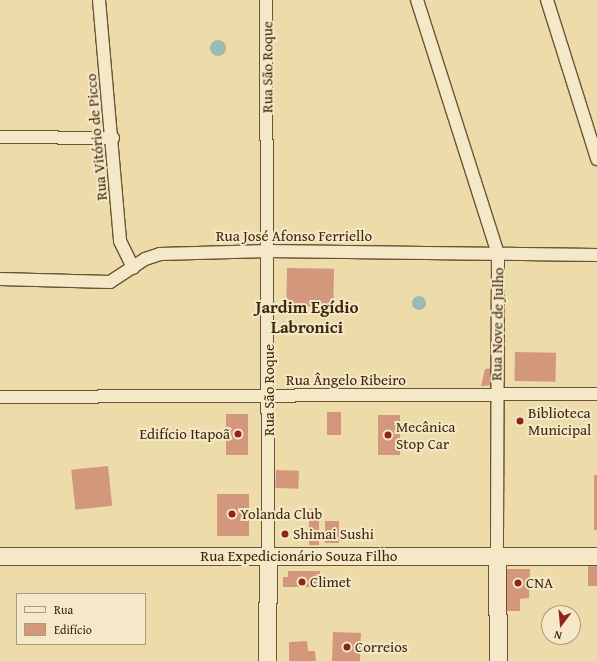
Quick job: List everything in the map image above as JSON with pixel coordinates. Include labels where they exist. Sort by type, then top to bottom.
[{"type":"main road","name":"Rua Expedicionário Souza Filho","points":[[0,556],[597,556]]},
{"type":"main road","name":"Rua São Roque","points":[[267,661],[268,556]]},
{"type":"main road","name":"Rua Nove de Julho","points":[[497,556],[498,661]]},
{"type":"street","name":"Rua Vitório de Picco","points":[[99,0],[113,138],[120,241],[133,268]]},
{"type":"street","name":"Rua São Roque","points":[[266,0],[270,396],[268,556]]},
{"type":"street","name":"Rua Nove de Julho","points":[[417,0],[498,254],[496,396],[497,556]]},
{"type":"street","points":[[547,0],[597,159]]},
{"type":"street","points":[[0,138],[113,138]]},
{"type":"street","name":"Rua José Afonso Ferriello","points":[[0,280],[110,282],[160,254],[268,250],[597,255]]},
{"type":"street","name":"Rua Ângelo Ribeiro","points":[[0,397],[496,396],[597,394]]},
{"type":"water","points":[[218,40],[224,42],[226,48],[224,54],[218,56],[212,54],[210,48],[212,42]]},
{"type":"water","points":[[416,296],[422,296],[426,300],[426,306],[422,310],[416,310],[412,306],[412,300]]},
{"type":"building","points":[[287,268],[334,269],[333,307],[286,306]]},
{"type":"building","points":[[515,352],[556,353],[555,382],[514,381]]},
{"type":"building","points":[[492,368],[493,385],[481,386],[485,369]]},
{"type":"building","points":[[327,412],[341,412],[341,435],[327,435]]},
{"type":"building","name":"Edifício Itapoã","points":[[226,414],[248,414],[248,455],[226,455]]},
{"type":"building","name":"Mecânica Stop Car","points":[[378,415],[400,415],[400,455],[378,455]]},
{"type":"building","points":[[108,466],[112,506],[75,510],[71,470]]},
{"type":"building","points":[[276,470],[299,471],[298,489],[275,488]]},
{"type":"building","points":[[594,475],[597,475],[597,530],[594,530]]},
{"type":"building","name":"Yolanda Club","points":[[217,494],[249,494],[249,536],[217,536]]},
{"type":"building","points":[[309,509],[319,509],[319,545],[309,545]]},
{"type":"building","points":[[325,521],[339,521],[339,543],[325,543]]},
{"type":"building","points":[[588,566],[597,566],[597,586],[588,586]]},
{"type":"building","name":"CNA","points":[[506,569],[530,569],[529,598],[520,599],[520,611],[507,611]]},
{"type":"building","name":"Climet","points":[[288,571],[320,571],[320,587],[283,587],[283,577],[288,577]]},
{"type":"building","name":"Correios","points":[[333,632],[361,633],[360,661],[332,661]]},
{"type":"building","points":[[307,641],[308,651],[315,651],[316,661],[289,661],[289,642]]},
{"type":"place","name":"Biblioteca Municipal","points":[[520,421]]},
{"type":"place","name":"Edifício Itapoã","points":[[238,434]]},
{"type":"place","name":"Mecânica Stop Car","points":[[388,435]]},
{"type":"place","name":"Yolanda Club","points":[[232,514]]},
{"type":"place","name":"Shimai Sushi","points":[[285,534]]},
{"type":"place","name":"Climet","points":[[302,582]]},
{"type":"place","name":"CNA","points":[[518,583]]},
{"type":"place","name":"Correios","points":[[347,647]]},
{"type":"district","name":"Jardim Egídio Labronici","points":[[307,317]]}]
